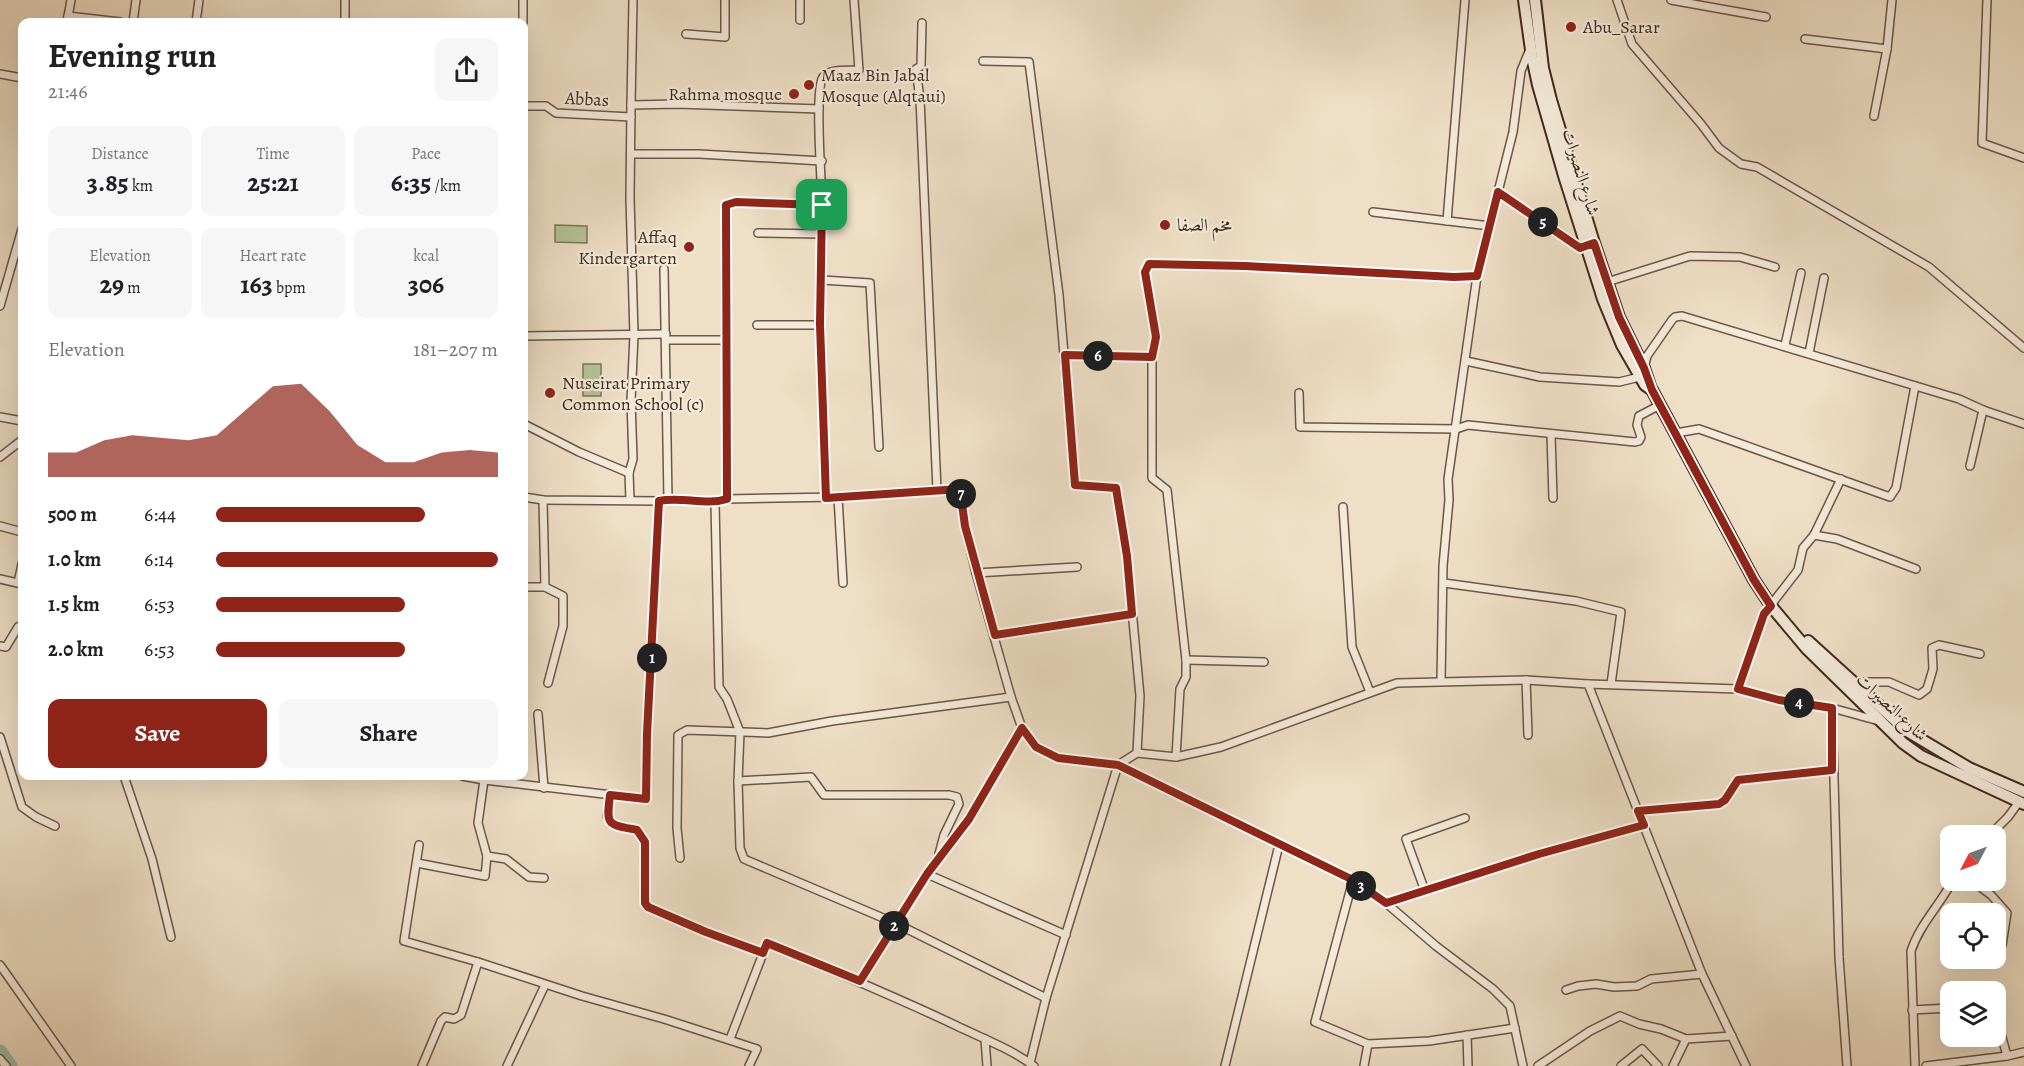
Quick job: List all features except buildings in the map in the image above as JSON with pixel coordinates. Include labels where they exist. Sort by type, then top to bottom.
[{"type":"main road","name":"شارع النصيرات","points":[[1524,0],[1531,48],[1544,106],[1590,244],[1611,319],[1622,345],[1643,374],[1749,570],[1771,606],[1807,649],[1903,743],[1921,756],[2022,799]]},
{"type":"main road","points":[[1535,0],[1539,38],[1551,100],[1590,244],[1643,374]]},
{"type":"main road","name":"شارع النصيرات","points":[[1788,626],[1808,641],[1907,731],[2022,799]]},
{"type":"street","points":[[68,18],[71,0]]},
{"type":"street","points":[[134,18],[136,0]]},
{"type":"street","points":[[197,18],[199,0]]},
{"type":"street","points":[[345,0],[345,18]]},
{"type":"street","points":[[523,0],[523,18]]},
{"type":"street","points":[[631,105],[633,0]]},
{"type":"street","points":[[686,34],[725,37],[725,0]]},
{"type":"street","points":[[800,0],[800,21]]},
{"type":"street","points":[[826,498],[820,324],[822,161],[819,109],[821,83],[824,76],[830,72],[859,70],[854,0]]},
{"type":"street","points":[[1447,221],[1465,0]]},
{"type":"street","points":[[1617,0],[1632,44],[1719,148],[1741,164],[1757,167],[1929,267],[2024,348]]},
{"type":"street","points":[[1671,0],[1766,17]]},
{"type":"street","points":[[1874,116],[1887,49],[1892,0]]},
{"type":"street","points":[[1987,0],[1982,143],[2024,158]]},
{"type":"street","points":[[922,23],[921,66],[916,69],[920,99],[937,490]]},
{"type":"street","points":[[1441,681],[1443,566],[1449,500],[1448,479],[1477,276],[1513,132],[1521,71],[1531,48],[1539,38]]},
{"type":"street","points":[[1804,39],[1887,49]]},
{"type":"street","points":[[983,61],[1029,63],[1050,217],[1065,355],[1075,485],[1116,488],[1127,556],[1140,696],[1137,753]]},
{"type":"street","points":[[0,74],[18,77]]},
{"type":"street","name":"Abbas","points":[[528,106],[546,106],[556,113],[631,117],[631,105],[678,104],[819,109]]},
{"type":"street","points":[[630,500],[629,473],[633,459],[631,401],[634,335],[630,198],[631,117]]},
{"type":"street","points":[[631,154],[699,154],[822,161]]},
{"type":"street","points":[[1498,192],[1580,248],[1590,244]]},
{"type":"street","points":[[727,499],[726,205],[736,202],[822,205]]},
{"type":"street","points":[[1373,212],[1490,226]]},
{"type":"street","points":[[758,233],[822,234]]},
{"type":"street","points":[[0,306],[18,244]]},
{"type":"street","points":[[1607,282],[1690,256],[1740,257],[1775,267]]},
{"type":"street","points":[[1176,757],[1180,689],[1186,677],[1186,660],[1167,490],[1152,478],[1152,357],[1156,337],[1145,272],[1149,264],[1477,276]]},
{"type":"street","points":[[664,269],[668,499]]},
{"type":"street","points":[[1785,345],[1801,273]]},
{"type":"street","points":[[1809,353],[1824,278]]},
{"type":"street","points":[[822,280],[870,283],[879,447]]},
{"type":"street","points":[[1466,361],[1540,377],[1619,382],[1643,374],[1647,356],[1676,317],[1682,316],[1959,399],[2024,424]]},
{"type":"street","points":[[757,325],[820,324]]},
{"type":"street","points":[[528,336],[634,335],[727,340]]},
{"type":"street","points":[[1065,355],[1152,357]]},
{"type":"street","points":[[1676,433],[1699,429],[1890,496],[1896,488],[1915,386]]},
{"type":"street","points":[[1299,393],[1300,427],[1456,429],[1468,425],[1635,442],[1641,437],[1637,425],[1639,416],[1660,405]]},
{"type":"street","points":[[1970,466],[1983,410]]},
{"type":"street","points":[[0,417],[18,420]]},
{"type":"street","points":[[528,426],[579,452],[629,473]]},
{"type":"street","points":[[1551,434],[1553,498]]},
{"type":"street","points":[[0,457],[18,443]]},
{"type":"street","points":[[1738,689],[1764,614],[1798,570],[1803,548],[1814,535],[1841,479]]},
{"type":"street","points":[[528,498],[659,501],[668,499],[715,503],[727,499],[826,498],[960,489],[965,526],[976,573],[1011,697],[1022,728],[1036,747],[1058,758],[1118,765],[1353,880],[1386,903],[1510,1006],[1523,1066]]},
{"type":"street","points":[[838,497],[843,583]]},
{"type":"street","points":[[543,500],[545,587]]},
{"type":"street","points":[[417,863],[485,876],[487,856],[478,823],[484,780],[646,799],[647,734],[659,501]]},
{"type":"street","points":[[715,503],[718,687],[727,699],[740,732],[738,781],[740,848],[744,859],[896,923],[1046,998]]},
{"type":"street","points":[[1343,507],[1352,647],[1371,692]]},
{"type":"street","points":[[0,526],[18,531]]},
{"type":"street","points":[[1814,535],[1837,539],[1916,569]]},
{"type":"street","points":[[976,573],[1077,567]]},
{"type":"street","points":[[0,579],[18,583]]},
{"type":"street","points":[[1444,583],[1576,601],[1621,612],[1611,684]]},
{"type":"street","points":[[528,587],[545,587],[563,596],[563,626],[549,683]]},
{"type":"street","points":[[995,635],[1132,614]]},
{"type":"street","points":[[0,646],[6,647],[18,627]]},
{"type":"street","points":[[1854,682],[1889,682],[1919,695],[1927,690],[1932,669],[1932,648],[1939,645],[1980,654]]},
{"type":"street","points":[[1186,660],[1264,662]]},
{"type":"street","points":[[1526,680],[1528,735]]},
{"type":"street","points":[[730,1039],[767,943],[860,981],[985,1039],[1032,1064],[1046,998],[1118,765],[1137,753],[1176,757],[1221,747],[1396,683],[1441,681],[1526,680],[1738,689],[1779,700],[1832,708],[1879,721]]},
{"type":"street","points":[[1588,684],[1702,974],[1746,1066]]},
{"type":"street","points":[[680,858],[676,828],[678,735],[687,730],[768,734],[832,721],[1011,697]]},
{"type":"street","points":[[1832,708],[1839,957],[1847,1066]]},
{"type":"street","points":[[538,714],[544,788]]},
{"type":"street","points":[[860,981],[927,874],[969,819],[1022,728]]},
{"type":"street","points":[[0,737],[22,807],[55,826]]},
{"type":"street","points":[[1638,811],[1719,804],[1725,800],[1738,780],[1832,770]]},
{"type":"street","points":[[738,781],[811,777],[824,795],[949,795],[957,797],[959,804],[944,835],[938,858]]},
{"type":"street","points":[[125,780],[152,859],[171,937]]},
{"type":"street","points":[[610,795],[607,816],[610,823],[637,830],[645,842],[645,903],[648,907],[763,953]]},
{"type":"street","points":[[2000,825],[2022,799]]},
{"type":"street","points":[[1425,891],[1406,839],[1465,818]]},
{"type":"street","points":[[1386,903],[1539,854],[1644,825]]},
{"type":"street","points":[[1225,1066],[1279,844]]},
{"type":"street","points":[[419,845],[404,941],[478,962],[544,985],[730,1039],[757,1050],[749,1066]]},
{"type":"street","points":[[487,856],[506,859],[529,877],[544,878]]},
{"type":"street","points":[[927,874],[1066,935]]},
{"type":"street","points":[[1353,880],[1315,1022],[1368,1044],[1429,1041],[1515,1028]]},
{"type":"street","points":[[1915,1066],[1911,951],[1917,934],[1946,891]]},
{"type":"street","points":[[1985,891],[1998,903]]},
{"type":"street","points":[[422,1066],[441,1021],[446,1017],[454,1018],[460,1015],[478,962]]},
{"type":"street","points":[[0,965],[71,1066]]},
{"type":"street","points":[[1566,990],[1596,984],[1614,987],[1637,986],[1651,979],[1702,974]]},
{"type":"street","points":[[507,1066],[544,985]]},
{"type":"street","points":[[1912,1010],[1940,1009]]},
{"type":"street","points":[[1538,1066],[1590,1031],[1620,1016],[1686,1039],[1732,1036]]},
{"type":"street","points":[[1467,1035],[1468,1066]]},
{"type":"street","points":[[985,1039],[987,1066]]},
{"type":"street","points":[[1673,1066],[1686,1039]]},
{"type":"street","points":[[1364,1066],[1368,1044]]},
{"type":"street","points":[[2005,1047],[2007,1056]]},
{"type":"street","points":[[1621,1066],[1642,1049],[1658,1066]]},
{"type":"street","points":[[1926,1066],[2024,1052]]},
{"type":"street","points":[[0,1059],[6,1066]]},
{"type":"green space","points":[[555,225],[587,226],[587,243],[555,242]]},
{"type":"green space","points":[[583,364],[601,364],[601,396],[583,396]]},
{"type":"waterway","points":[[0,1052],[10,1066]]},
{"type":"place","name":"Abu_Sarar","points":[[1571,27]]},
{"type":"place","name":"Maaz Bin Jabal Mosque (Alqtaui)","points":[[809,85]]},
{"type":"place","name":"Rahma mosque","points":[[794,94]]},
{"type":"place","name":"مخم الصفا","points":[[1165,225]]},
{"type":"place","name":"Affaq Kindergarten","points":[[689,247]]},
{"type":"place","name":"Nuseirat Primary Common School (c)","points":[[550,393]]},
{"type":"route","points":[[1498,192],[1580,248],[1594,243],[1619,317],[1652,390],[1754,580],[1771,606],[1764,614],[1738,689],[1779,700],[1832,708],[1832,770],[1738,780],[1725,800],[1719,804],[1638,811],[1644,825],[1539,854],[1386,903],[1353,880],[1118,765],[1058,758],[1036,747],[1022,728],[969,819],[927,874],[860,981],[767,943],[763,953],[648,907],[645,903],[645,842],[637,830],[615,826],[610,823],[607,816],[610,795],[646,799],[647,734],[659,501],[668,499],[715,503],[727,499],[726,205],[736,202],[758,202],[822,205],[820,324],[826,498],[960,489],[965,526],[976,573],[995,635],[1132,614],[1127,556],[1116,488],[1075,485],[1065,355],[1152,357],[1156,337],[1145,272],[1149,264],[1245,266],[1454,277],[1477,276],[1498,192]]}]
